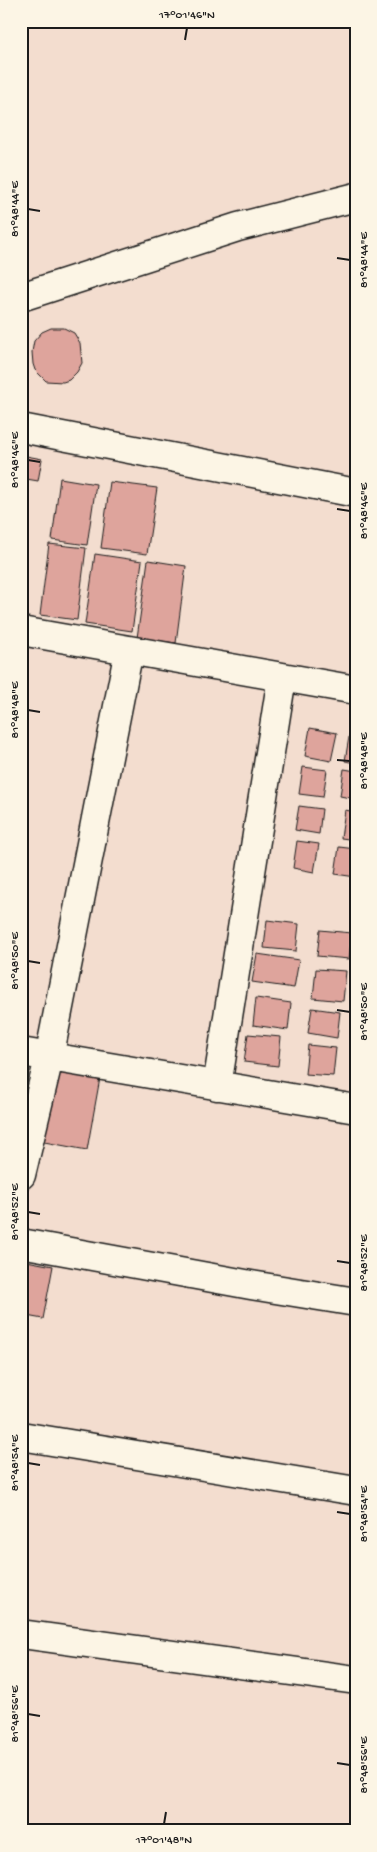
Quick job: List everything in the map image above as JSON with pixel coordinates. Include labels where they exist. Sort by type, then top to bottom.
[{"type":"street","points":[[21,297],[238,227],[356,197]]},
{"type":"street","points":[[21,428],[356,493]]},
{"type":"street","points":[[21,631],[356,690]]},
{"type":"street","points":[[21,1175],[49,1058],[129,650]]},
{"type":"street","points":[[217,1086],[282,677]]},
{"type":"street","points":[[21,1052],[356,1110]]},
{"type":"street","points":[[21,1242],[251,1285],[356,1302]]},
{"type":"street","points":[[21,1436],[356,1491]]},
{"type":"street","points":[[21,1634],[356,1680]]},
{"type":"building","points":[[51,328],[64,328],[74,333],[80,343],[82,363],[69,380],[63,382],[46,381],[35,370],[33,364],[32,352],[34,341],[42,332]]},
{"type":"building","points":[[21,455],[42,459],[38,481],[21,478]]},
{"type":"building","points":[[60,478],[96,484],[87,545],[52,540]]},
{"type":"building","points":[[110,482],[157,488],[147,554],[101,548]]},
{"type":"building","points":[[49,544],[86,548],[77,620],[40,615]]},
{"type":"building","points":[[95,554],[142,561],[132,631],[85,624]]},
{"type":"building","points":[[148,560],[186,566],[176,643],[137,638]]},
{"type":"building","points":[[310,728],[337,733],[331,761],[305,756]]},
{"type":"building","points":[[350,731],[356,732],[356,763],[345,761]]},
{"type":"building","points":[[303,767],[327,770],[323,797],[299,794]]},
{"type":"building","points":[[344,769],[356,771],[356,799],[340,796]]},
{"type":"building","points":[[299,806],[322,809],[319,834],[295,830]]},
{"type":"building","points":[[345,810],[356,812],[356,840],[341,838]]},
{"type":"building","points":[[297,841],[319,844],[314,872],[293,868]]},
{"type":"building","points":[[339,847],[356,849],[356,877],[335,874]]},
{"type":"building","points":[[267,920],[299,924],[296,951],[264,948]]},
{"type":"building","points":[[320,930],[352,933],[349,959],[317,956]]},
{"type":"building","points":[[257,954],[299,960],[294,988],[252,982]]},
{"type":"building","points":[[316,969],[346,971],[343,1001],[313,998]]},
{"type":"building","points":[[256,998],[291,1003],[288,1030],[253,1025]]},
{"type":"building","points":[[312,1008],[340,1012],[337,1038],[308,1033]]},
{"type":"building","points":[[248,1034],[281,1037],[278,1066],[244,1062]]},
{"type":"building","points":[[308,1045],[336,1048],[333,1076],[305,1074]]},
{"type":"building","points":[[51,1069],[100,1078],[87,1150],[39,1141]]},
{"type":"building","points":[[21,1260],[53,1266],[43,1319],[21,1315]]}]
